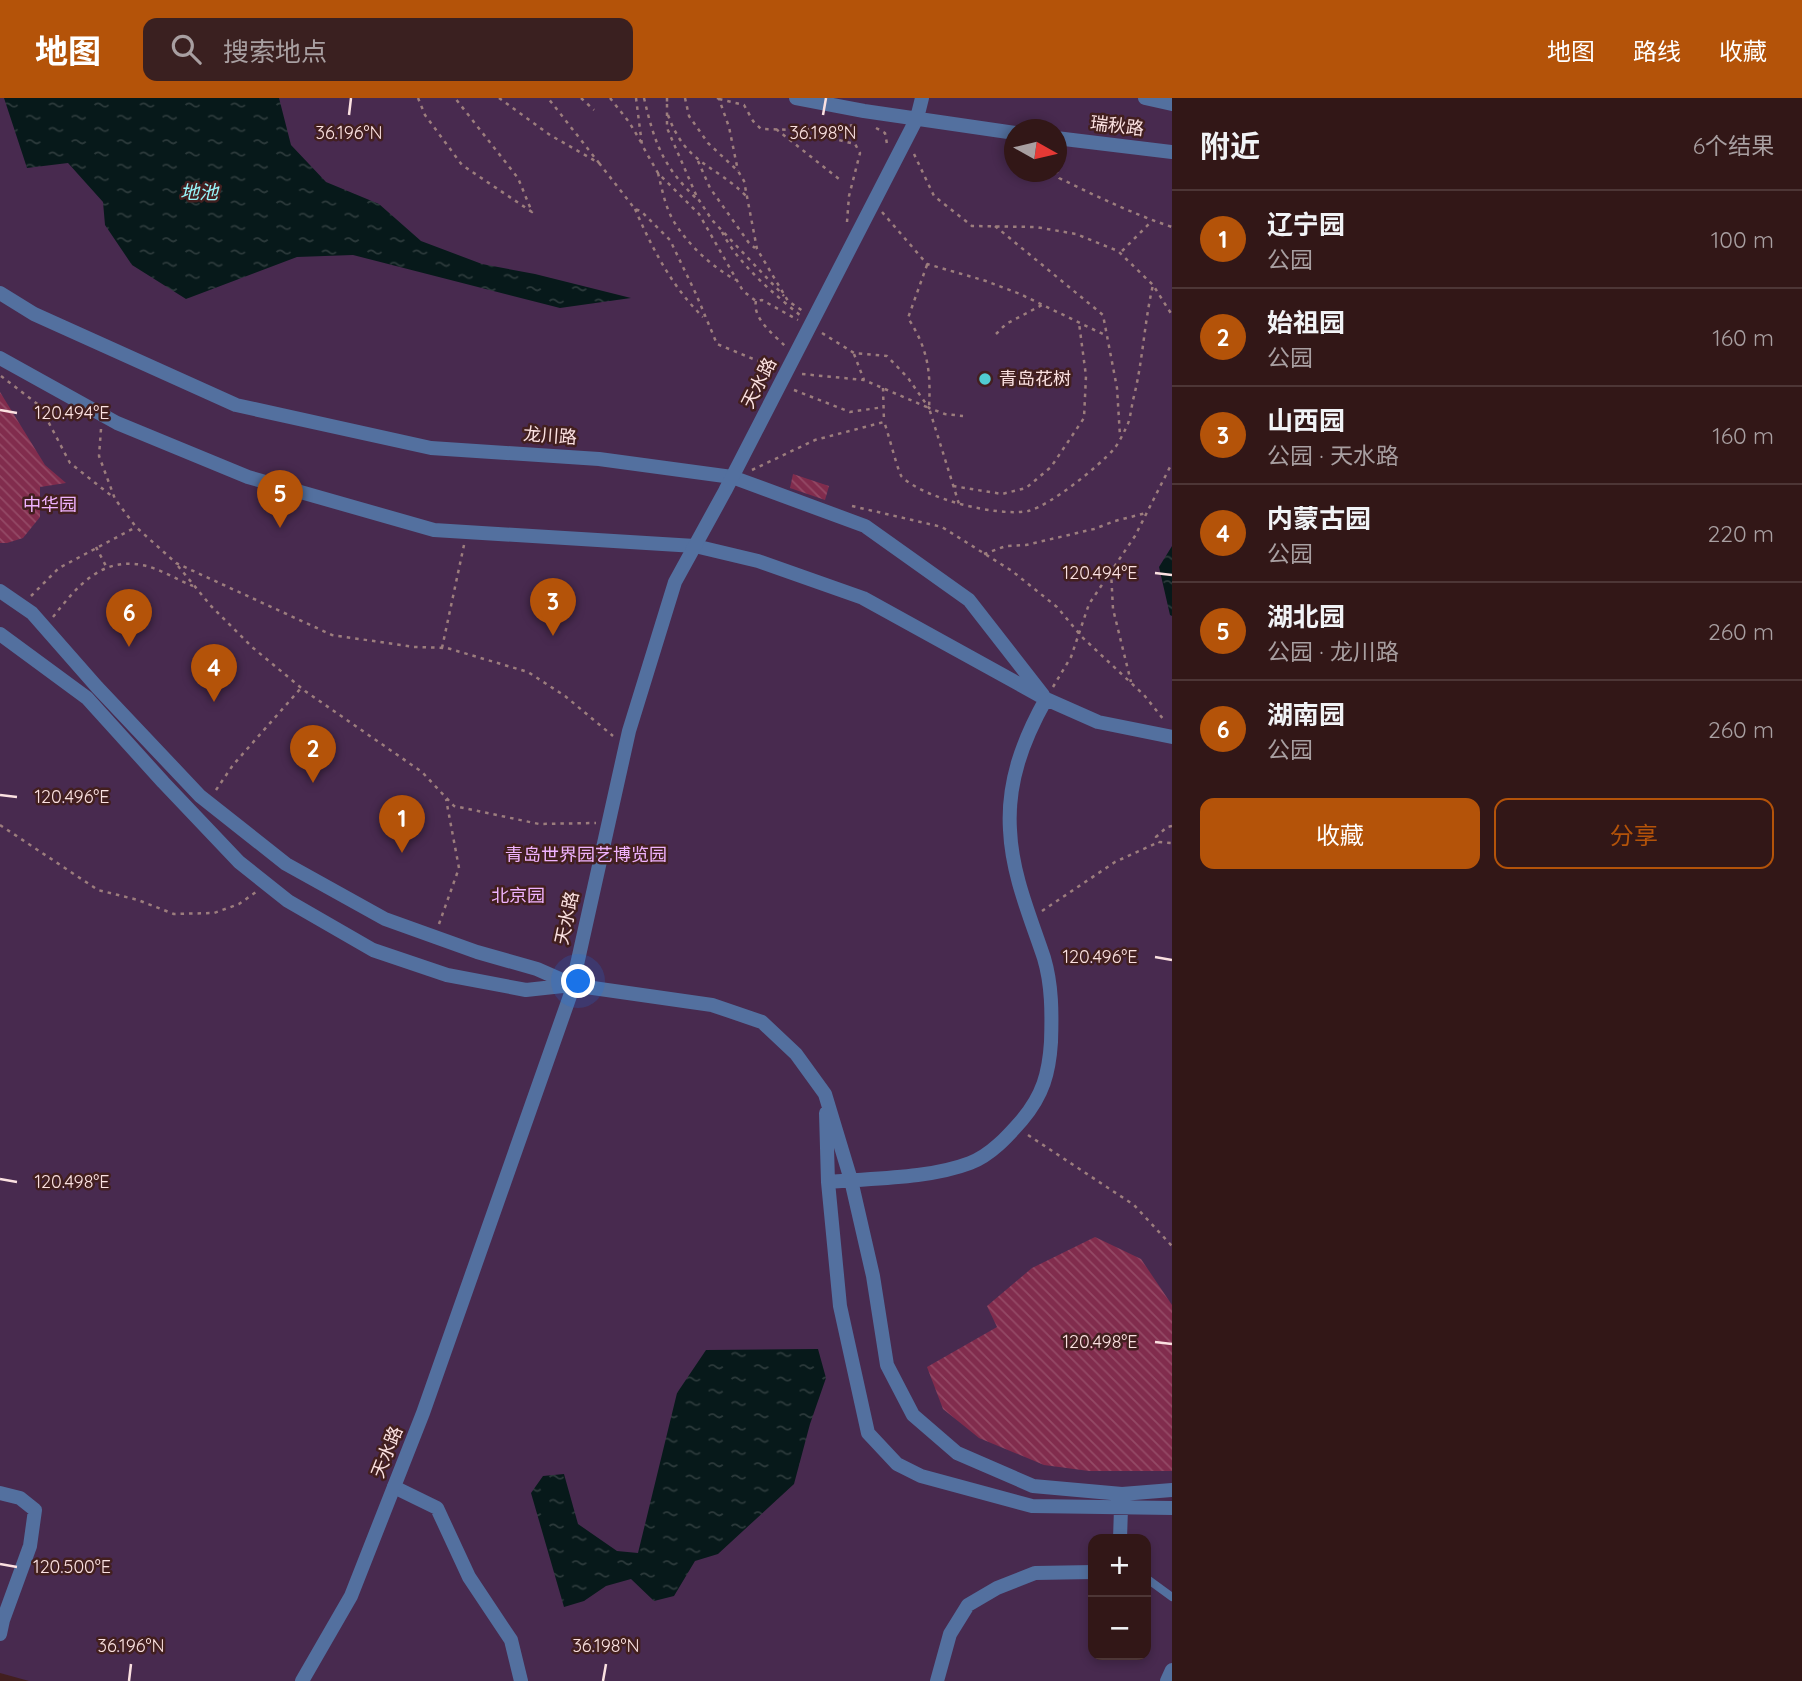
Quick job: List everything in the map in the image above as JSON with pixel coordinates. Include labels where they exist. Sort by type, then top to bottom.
[{"type":"street","points":[[796,98],[1004,131]]},
{"type":"street","name":"天水路","points":[[302,1681],[351,1596],[428,1400],[572,985],[625,745],[675,582],[917,118],[922,98]]},
{"type":"street","name":"瑞秋路","points":[[1145,98],[1172,104]]},
{"type":"street","name":"瑞秋路","points":[[1067,139],[1172,152]]},
{"type":"street","name":"龙川路","points":[[0,293],[34,314],[236,405],[431,448],[599,459],[732,477],[865,526],[970,600],[1046,699]]},
{"type":"street","points":[[0,358],[117,423],[248,477],[434,530],[695,545],[758,561],[863,598],[1046,699],[1098,722],[1172,737]]},
{"type":"street","points":[[0,591],[32,613],[208,803],[286,864],[385,919],[477,952],[537,969],[572,985]]},
{"type":"street","points":[[0,634],[87,698],[239,862],[288,901],[373,950],[447,975],[526,990],[572,985],[712,1005],[762,1022],[796,1054],[825,1094],[851,1180],[873,1276],[887,1365],[913,1415],[957,1453],[1033,1486],[1122,1494],[1172,1490]]},
{"type":"street","points":[[828,1182],[929,1173],[971,1163],[1005,1140],[1036,1103],[1049,1069],[1053,1007],[1044,960],[1016,873],[1010,830],[1012,778],[1028,730],[1046,699]]},
{"type":"street","points":[[825,1094],[828,1182],[840,1306],[868,1433],[897,1464],[921,1476],[1032,1506],[1172,1508]]},
{"type":"street","points":[[394,1487],[437,1508],[469,1577],[510,1640],[521,1681]]},
{"type":"street","points":[[0,1493],[20,1498],[35,1510],[30,1546],[0,1634]]},
{"type":"street","points":[[1121,1508],[1121,1534]]},
{"type":"street","points":[[937,1681],[950,1634],[968,1605],[997,1588],[1035,1573],[1088,1572]]},
{"type":"street","points":[[1167,1681],[1172,1670]]},
{"type":"lane","points":[[1151,1582],[1172,1597]]},
{"type":"path","points":[[418,98],[425,115],[462,165],[532,212],[518,178],[455,98]]},
{"type":"path","points":[[499,98],[550,135],[599,163]]},
{"type":"path","points":[[548,98],[635,209],[674,283],[686,301],[705,319]]},
{"type":"path","points":[[581,98],[594,110]]},
{"type":"path","points":[[610,98],[629,122],[658,173],[672,219],[684,236],[737,281]]},
{"type":"path","points":[[636,98],[642,145]]},
{"type":"path","points":[[645,98],[655,143],[664,161],[684,187],[702,204]]},
{"type":"path","points":[[667,98],[667,128],[712,220],[788,303],[811,324]]},
{"type":"path","points":[[685,98],[689,116],[708,143],[738,171],[744,181],[758,249],[788,303]]},
{"type":"path","points":[[718,98],[729,127],[738,171]]},
{"type":"path","points":[[718,98],[744,105],[761,129],[798,130],[855,144],[860,153],[849,196],[846,229],[856,207]]},
{"type":"path","points":[[667,104],[669,117],[683,146],[749,199]]},
{"type":"path","points":[[798,130],[830,125],[865,125]]},
{"type":"path","points":[[872,126],[885,133],[888,142],[885,150]]},
{"type":"path","points":[[776,129],[839,179]]},
{"type":"path","points":[[906,138],[934,196],[972,226],[1036,227],[1076,234],[1118,251],[1153,285],[1172,315]]},
{"type":"path","points":[[698,160],[710,188],[749,243],[758,249]]},
{"type":"path","points":[[658,173],[699,214],[743,291],[756,301],[762,300],[811,324],[854,353],[887,356],[908,377],[929,408],[959,504]]},
{"type":"path","points":[[1067,182],[1172,228]]},
{"type":"path","points":[[873,202],[927,264],[986,281],[1107,336]]},
{"type":"path","points":[[635,209],[641,211],[670,240],[717,344],[850,412],[884,407]]},
{"type":"path","points":[[1122,251],[1152,220]]},
{"type":"path","points":[[995,226],[1103,315],[1117,388],[1120,438]]},
{"type":"path","points":[[927,264],[908,318],[920,336],[930,374],[929,408]]},
{"type":"path","points":[[883,388],[884,422],[900,475],[921,490],[959,504],[995,510],[1028,511],[1057,496],[1085,476],[1115,448],[1127,427],[1137,386],[1146,314],[1153,285]]},
{"type":"path","points":[[756,301],[754,306],[757,314],[794,356]]},
{"type":"path","points":[[996,334],[1006,324],[1042,306]]},
{"type":"path","points":[[953,486],[1002,494],[1026,488],[1051,467],[1084,418],[1087,376],[1079,323]]},
{"type":"path","points":[[854,353],[864,380]]},
{"type":"path","points":[[0,375],[40,406],[70,463],[115,499],[136,527],[176,563],[252,647],[301,688],[422,772],[454,806],[539,824],[608,823]]},
{"type":"path","points":[[783,379],[864,380],[945,414],[963,416]]},
{"type":"path","points":[[103,415],[99,456],[115,499]]},
{"type":"path","points":[[732,477],[770,463],[815,440],[884,422]]},
{"type":"path","points":[[1046,699],[1070,657],[1089,604],[1135,536],[1172,463]]},
{"type":"path","points":[[836,515],[845,506],[858,506],[942,527],[1012,571],[1057,607],[1082,637],[1144,695],[1165,722]]},
{"type":"path","points":[[984,554],[1006,546],[1026,545],[1094,529],[1115,520],[1146,513]]},
{"type":"path","points":[[21,605],[59,568],[136,527]]},
{"type":"path","points":[[442,648],[467,531]]},
{"type":"path","points":[[96,547],[107,568]]},
{"type":"path","points":[[176,563],[332,635],[414,647],[442,648],[528,672],[565,696],[625,745]]},
{"type":"path","points":[[45,627],[81,583],[93,573],[107,568],[123,564],[144,565],[196,587]]},
{"type":"path","points":[[1111,572],[1113,609],[1131,683]]},
{"type":"path","points":[[208,803],[233,765],[301,688]]},
{"type":"path","points":[[434,937],[459,867],[446,797]]},
{"type":"path","points":[[0,825],[98,890],[138,900],[174,914],[214,913],[239,904],[267,884]]},
{"type":"path","points":[[1159,842],[1157,837],[1167,827],[1172,826]]},
{"type":"path","points":[[1035,915],[1115,862],[1159,842],[1172,843]]},
{"type":"path","points":[[1016,1127],[1134,1205],[1172,1246]]},
{"type":"green space","name":"青岛世界园艺博览园","points":[[0,98],[1172,98],[1172,1681],[29,1681],[0,1673]]},
{"type":"water","name":"地池","points":[[4,98],[279,98],[291,145],[326,182],[379,204],[421,241],[482,264],[631,298],[560,308],[353,255],[297,257],[186,299],[132,265],[105,225],[103,202],[68,163],[27,168]]},
{"type":"water","points":[[1172,546],[1172,616],[1159,567]]},
{"type":"water","points":[[818,1349],[826,1378],[794,1484],[718,1554],[695,1561],[674,1596],[654,1601],[631,1579],[606,1586],[584,1601],[564,1607],[531,1493],[543,1476],[564,1474],[578,1524],[617,1551],[638,1553],[677,1393],[706,1350]]},
{"type":"building","points":[[0,392],[45,465],[66,483],[40,487],[40,517],[23,538],[7,543],[0,543]]},
{"type":"building","points":[[793,474],[829,486],[825,500],[790,488]]},
{"type":"building","points":[[1095,1237],[1141,1259],[1172,1305],[1172,1471],[1089,1471],[1044,1465],[979,1438],[943,1409],[927,1367],[997,1327],[987,1306],[1032,1268]]},
{"type":"place","name":"青岛花树","points":[[985,379]]},
{"type":"place","name":"湖北园","points":[[280,528]]},
{"type":"place","name":"山西园","points":[[553,636]]},
{"type":"place","name":"湖南园","points":[[129,647]]},
{"type":"place","name":"内蒙古园","points":[[214,702]]},
{"type":"place","name":"始祖园","points":[[313,783]]},
{"type":"place","name":"辽宁园","points":[[402,853]]},
{"type":"park label","name":"中华园","points":[[50,505]]},
{"type":"park label","name":"北京园","points":[[518,896]]}]
